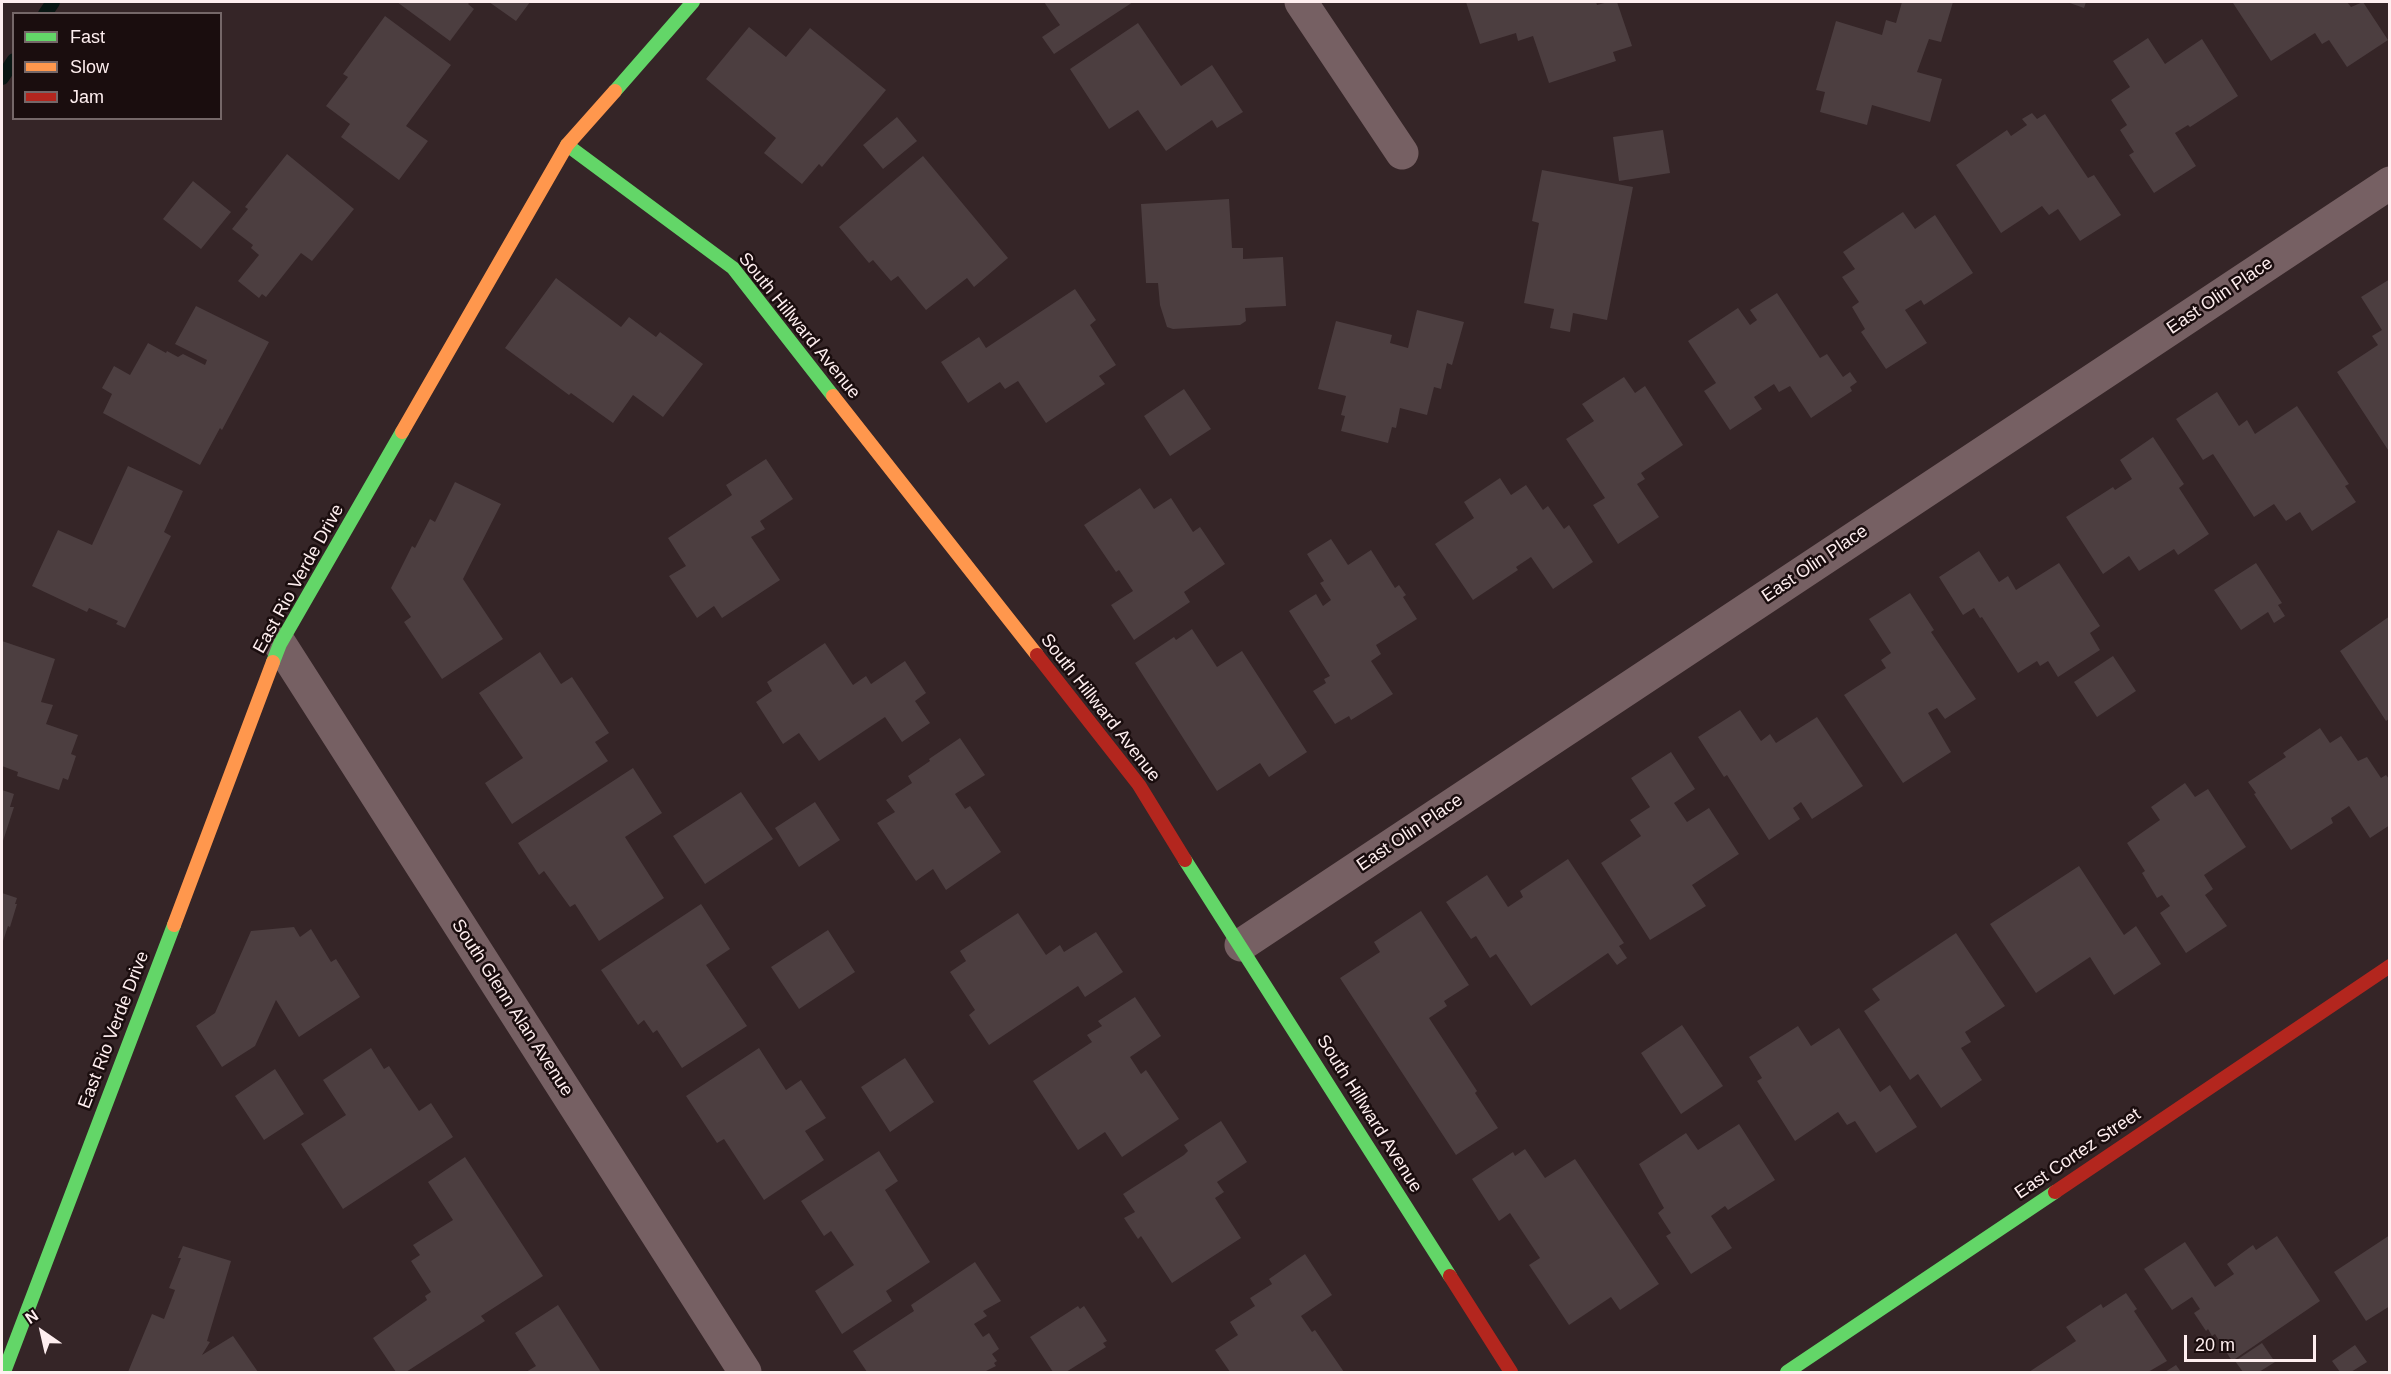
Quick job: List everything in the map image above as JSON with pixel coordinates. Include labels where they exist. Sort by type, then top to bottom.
[{"type":"street","name":"East Rio Verde Drive","points":[[4,1372],[279,644],[567,145],[693,2]]},
{"type":"street","points":[[1301,2],[1402,153]]},
{"type":"street","name":"South Hillward Avenue","points":[[567,145],[733,268],[1139,785],[1220,917],[1511,1372]]},
{"type":"street","name":"East Olin Place","points":[[1240,945],[2390,183]]},
{"type":"street","name":"South Glenn Alan Avenue","points":[[279,644],[745,1372]]},
{"type":"street","name":"East Cortez Street","points":[[1787,1372],[2390,966]]},
{"type":"building","points":[[397,2],[470,2],[468,4],[474,9],[450,41]]},
{"type":"building","points":[[489,2],[530,2],[516,21]]},
{"type":"building","points":[[1044,2],[1133,2],[1054,54],[1042,37],[1060,25]]},
{"type":"building","points":[[1466,2],[1596,2],[1597,5],[1617,2],[1632,46],[1613,52],[1616,61],[1549,83],[1533,36],[1518,41],[1516,33],[1480,44]]},
{"type":"building","points":[[1902,2],[1953,2],[1941,42],[1929,39],[1917,72],[1942,79],[1930,122],[1872,105],[1867,125],[1820,112],[1825,92],[1816,90],[1836,21],[1882,35],[1886,20],[1896,23]]},
{"type":"building","points":[[2067,2],[2086,2],[2084,8]]},
{"type":"building","points":[[2347,2],[2351,7],[2363,2],[2388,40],[2347,67],[2329,40],[2322,44],[2315,33],[2271,61],[2233,3]]},
{"type":"building","points":[[385,16],[451,65],[406,126],[428,141],[399,180],[341,137],[350,124],[326,106],[348,77],[343,74]]},
{"type":"building","points":[[1138,23],[1181,86],[1212,65],[1243,112],[1217,128],[1212,120],[1166,151],[1138,110],[1109,129],[1070,69]]},
{"type":"building","points":[[749,27],[786,57],[810,28],[886,90],[822,167],[819,164],[802,184],[764,153],[776,138],[706,79]]},
{"type":"building","points":[[2148,38],[2165,64],[2202,39],[2238,96],[2190,127],[2188,125],[2175,133],[2196,166],[2154,193],[2129,155],[2134,152],[2120,130],[2127,125],[2111,100],[2130,87],[2113,61]]},
{"type":"building","points":[[2032,113],[2037,119],[2045,114],[2088,178],[2094,175],[2121,215],[2080,241],[2058,209],[2049,215],[2042,206],[2001,233],[1956,165],[2007,130],[2011,136],[2027,125],[2022,119]]},
{"type":"building","points":[[897,117],[917,141],[883,169],[863,145]]},
{"type":"building","points":[[1663,130],[1670,173],[1619,181],[1613,137]]},
{"type":"building","points":[[287,154],[354,209],[312,261],[301,253],[266,297],[262,294],[259,298],[238,281],[259,255],[251,248],[253,245],[232,229],[248,209],[245,207]]},
{"type":"building","points":[[923,156],[1008,258],[974,287],[967,278],[926,310],[898,276],[891,281],[873,260],[869,263],[839,227]]},
{"type":"building","points":[[1542,170],[1633,187],[1607,320],[1573,313],[1570,332],[1550,328],[1554,309],[1524,303],[1539,223],[1532,221]]},
{"type":"building","points":[[193,181],[231,212],[201,249],[163,219]]},
{"type":"building","points":[[1229,199],[1232,248],[1243,248],[1243,259],[1283,257],[1286,306],[1245,308],[1246,321],[1240,325],[1173,329],[1167,327],[1160,305],[1158,283],[1146,283],[1141,204]]},
{"type":"building","points":[[1903,212],[1915,229],[1935,215],[1973,273],[1924,305],[1921,300],[1905,310],[1927,343],[1886,369],[1861,332],[1865,329],[1852,307],[1859,302],[1842,277],[1855,269],[1843,252]]},
{"type":"building","points":[[556,278],[621,327],[629,317],[656,337],[660,332],[703,364],[663,417],[633,395],[613,423],[571,393],[569,395],[505,348]]},
{"type":"building","points":[[2390,279],[2390,453],[2337,372],[2378,345],[2372,336],[2382,330],[2361,297]]},
{"type":"building","points":[[1075,289],[1096,320],[1090,325],[1116,365],[1099,376],[1105,384],[1046,423],[1018,381],[1005,389],[1000,382],[968,403],[941,362],[979,337],[986,348]]},
{"type":"building","points":[[1777,293],[1820,358],[1827,354],[1843,377],[1850,372],[1857,382],[1850,387],[1852,391],[1811,418],[1790,386],[1779,392],[1774,384],[1754,397],[1762,409],[1730,430],[1704,391],[1716,383],[1688,341],[1738,308],[1750,325],[1757,320],[1750,310]]},
{"type":"building","points":[[196,306],[269,342],[222,430],[220,428],[200,465],[103,413],[112,394],[102,388],[114,366],[130,375],[148,343],[166,353],[167,351],[178,357],[183,354],[205,365],[207,360],[175,344]]},
{"type":"building","points":[[1417,310],[1464,322],[1452,365],[1447,363],[1441,389],[1434,387],[1427,415],[1400,408],[1396,428],[1392,427],[1388,443],[1341,431],[1345,416],[1341,415],[1346,396],[1318,389],[1336,321],[1392,335],[1390,343],[1408,348]]},
{"type":"building","points":[[1624,377],[1635,393],[1645,386],[1683,445],[1641,473],[1645,479],[1637,484],[1659,517],[1618,544],[1593,505],[1605,498],[1566,439],[1594,421],[1582,404]]},
{"type":"building","points":[[1184,389],[1211,429],[1170,456],[1144,416]]},
{"type":"building","points":[[2217,392],[2239,426],[2247,420],[2255,434],[2297,406],[2349,484],[2345,486],[2356,502],[2312,531],[2300,512],[2286,521],[2274,504],[2254,517],[2213,454],[2203,460],[2176,419]]},
{"type":"building","points":[[2153,437],[2184,484],[2179,488],[2209,534],[2178,555],[2174,549],[2139,571],[2129,556],[2103,574],[2066,517],[2113,487],[2115,490],[2132,479],[2120,460]]},
{"type":"building","points":[[766,459],[793,499],[760,521],[765,529],[751,537],[780,580],[722,618],[714,606],[697,618],[669,576],[686,566],[668,538],[732,495],[726,485]]},
{"type":"building","points":[[128,466],[183,491],[164,532],[171,536],[125,628],[116,624],[118,621],[89,608],[87,612],[32,586],[58,530],[92,545]]},
{"type":"building","points":[[1500,478],[1511,495],[1526,485],[1543,510],[1548,506],[1564,529],[1569,525],[1593,562],[1553,589],[1531,557],[1516,567],[1518,570],[1473,600],[1435,544],[1474,518],[1464,502]]},
{"type":"building","points":[[455,482],[501,504],[463,579],[503,639],[442,679],[404,622],[411,617],[391,588],[412,546],[415,548],[430,519],[435,522]]},
{"type":"building","points":[[1140,488],[1154,509],[1171,498],[1193,532],[1200,527],[1225,564],[1184,592],[1190,602],[1134,640],[1111,605],[1133,591],[1119,570],[1116,572],[1084,525]]},
{"type":"building","points":[[1331,539],[1348,565],[1371,550],[1395,588],[1399,585],[1406,595],[1403,597],[1417,619],[1376,645],[1381,654],[1371,661],[1393,694],[1351,720],[1349,716],[1335,724],[1313,691],[1326,683],[1324,679],[1330,676],[1289,611],[1316,594],[1323,606],[1331,600],[1320,583],[1324,581],[1307,554]]},
{"type":"building","points":[[1979,551],[1999,582],[2008,576],[2016,590],[2059,563],[2100,626],[2090,633],[2100,650],[2058,677],[2048,661],[2040,666],[2037,661],[2018,673],[1982,617],[1980,618],[1974,608],[1963,615],[1939,577]]},
{"type":"building","points":[[2256,563],[2282,603],[2278,605],[2285,616],[2274,623],[2268,612],[2241,630],[2214,590]]},
{"type":"building","points":[[1910,593],[1934,630],[1931,632],[1976,699],[1945,719],[1937,708],[1928,713],[1951,752],[1903,783],[1844,695],[1886,668],[1881,660],[1891,653],[1869,619]]},
{"type":"building","points":[[2390,616],[2390,718],[2386,721],[2340,651]]},
{"type":"building","points":[[1192,629],[1217,667],[1242,651],[1307,752],[1269,777],[1260,763],[1217,791],[1135,663],[1174,637],[1176,640]]},
{"type":"building","points":[[2,641],[55,659],[41,702],[53,705],[46,724],[78,735],[71,754],[76,756],[68,780],[63,778],[59,790],[17,776],[18,772],[2,766]]},
{"type":"building","points":[[825,643],[853,685],[866,676],[871,684],[905,661],[926,693],[915,701],[930,723],[902,742],[885,717],[819,761],[799,733],[783,744],[756,702],[772,691],[767,682]]},
{"type":"building","points":[[540,652],[561,684],[572,677],[609,733],[595,742],[608,761],[512,824],[485,783],[523,758],[479,693]]},
{"type":"building","points":[[2113,656],[2136,691],[2097,717],[2074,682]]},
{"type":"building","points":[[1740,710],[1761,741],[1770,734],[1776,743],[1817,717],[1863,786],[1812,819],[1801,802],[1793,808],[1800,819],[1769,840],[1727,775],[1724,777],[1698,737]]},
{"type":"building","points":[[2320,728],[2330,743],[2341,736],[2358,761],[2367,757],[2381,778],[2386,775],[2390,780],[2390,825],[2370,838],[2349,806],[2331,818],[2333,823],[2291,850],[2248,782],[2286,757],[2283,753]]},
{"type":"building","points":[[960,738],[985,775],[955,794],[965,809],[970,806],[1001,852],[946,890],[933,869],[916,881],[877,823],[895,812],[886,800],[912,783],[908,776]]},
{"type":"building","points":[[1671,752],[1695,789],[1674,803],[1687,822],[1709,808],[1739,854],[1692,885],[1706,906],[1650,940],[1601,863],[1641,836],[1630,820],[1650,807],[1631,778]]},
{"type":"building","points":[[633,768],[662,813],[625,837],[664,898],[599,941],[575,904],[570,907],[544,871],[539,875],[518,843]]},
{"type":"building","points":[[2185,783],[2195,797],[2208,789],[2246,847],[2204,875],[2213,889],[2205,895],[2227,926],[2186,953],[2160,913],[2170,906],[2162,895],[2157,898],[2142,873],[2145,871],[2127,843],[2160,820],[2151,807]]},
{"type":"building","points":[[2,790],[14,794],[10,807],[14,807],[2,844]]},
{"type":"building","points":[[741,792],[773,839],[705,884],[673,836]]},
{"type":"building","points":[[815,802],[840,840],[799,867],[775,828]]},
{"type":"building","points":[[1568,859],[1624,943],[1619,946],[1627,958],[1617,965],[1608,953],[1531,1006],[1496,954],[1490,958],[1476,936],[1471,939],[1446,902],[1487,875],[1508,907],[1523,897],[1520,891]]},
{"type":"building","points":[[2079,866],[2124,935],[2136,926],[2161,964],[2114,995],[2090,957],[2036,993],[1990,924]]},
{"type":"building","points":[[2,893],[17,898],[15,904],[17,904],[2,944]]},
{"type":"building","points":[[701,904],[730,949],[706,965],[747,1026],[682,1068],[657,1030],[653,1033],[644,1020],[638,1025],[601,970]]},
{"type":"building","points":[[1421,911],[1469,985],[1444,1001],[1447,1006],[1429,1018],[1477,1091],[1475,1093],[1498,1128],[1456,1155],[1340,978],[1380,952],[1374,942]]},
{"type":"building","points":[[1018,913],[1046,955],[1060,945],[1064,952],[1096,932],[1123,972],[1085,997],[1078,986],[989,1045],[969,1015],[975,1010],[950,972],[966,961],[960,951]]},
{"type":"building","points":[[294,927],[300,937],[311,929],[331,962],[336,959],[360,997],[299,1037],[276,1000],[255,1046],[222,1067],[196,1026],[215,1013],[251,931]]},
{"type":"building","points":[[828,930],[855,972],[799,1009],[771,967]]},
{"type":"building","points":[[1956,933],[2005,1006],[1965,1032],[1971,1042],[1961,1048],[1982,1080],[1941,1108],[1918,1074],[1910,1080],[1864,1011],[1880,1000],[1872,989]]},
{"type":"building","points":[[1135,997],[1161,1036],[1130,1057],[1141,1074],[1146,1070],[1179,1119],[1122,1157],[1105,1132],[1078,1150],[1033,1081],[1092,1042],[1087,1035],[1102,1026],[1098,1021]]},
{"type":"building","points":[[1682,1025],[1723,1086],[1681,1114],[1641,1053]]},
{"type":"building","points":[[1798,1026],[1811,1046],[1839,1028],[1880,1092],[1890,1085],[1917,1127],[1876,1153],[1855,1121],[1847,1125],[1838,1112],[1795,1141],[1757,1081],[1762,1078],[1749,1057]]},
{"type":"building","points":[[371,1048],[384,1069],[389,1066],[419,1111],[431,1103],[453,1137],[343,1209],[301,1144],[346,1115],[323,1080]]},
{"type":"building","points":[[759,1048],[786,1090],[801,1080],[826,1118],[805,1131],[824,1160],[764,1200],[724,1139],[717,1143],[686,1096]]},
{"type":"building","points":[[905,1058],[934,1102],[890,1132],[861,1087]]},
{"type":"building","points":[[275,1069],[304,1114],[264,1140],[235,1096]]},
{"type":"building","points":[[1221,1121],[1247,1162],[1217,1182],[1224,1192],[1215,1198],[1241,1238],[1172,1283],[1141,1236],[1138,1239],[1124,1218],[1135,1212],[1123,1194],[1184,1155],[1188,1151],[1184,1145]]},
{"type":"building","points":[[1739,1124],[1775,1180],[1728,1210],[1725,1206],[1711,1216],[1732,1248],[1691,1274],[1666,1236],[1671,1233],[1658,1213],[1664,1208],[1639,1164],[1686,1133],[1698,1150]]},
{"type":"building","points":[[1525,1149],[1545,1178],[1575,1159],[1659,1284],[1620,1310],[1611,1297],[1569,1325],[1529,1265],[1540,1258],[1510,1213],[1499,1221],[1472,1179],[1513,1152],[1515,1156]]},
{"type":"building","points":[[879,1151],[898,1181],[885,1190],[930,1262],[886,1291],[892,1301],[842,1334],[815,1291],[854,1265],[831,1231],[824,1236],[801,1201]]},
{"type":"building","points":[[465,1157],[543,1276],[481,1316],[485,1321],[406,1372],[396,1372],[373,1338],[427,1300],[425,1296],[431,1292],[411,1261],[420,1255],[413,1245],[453,1220],[428,1182]]},
{"type":"building","points":[[2390,1235],[2390,1306],[2366,1321],[2334,1272]]},
{"type":"building","points":[[2277,1236],[2320,1301],[2232,1361],[2215,1334],[2212,1336],[2208,1329],[2206,1331],[2194,1313],[2200,1309],[2192,1297],[2172,1310],[2144,1269],[2185,1242],[2215,1287],[2234,1274],[2227,1264],[2253,1245],[2256,1250]]},
{"type":"building","points":[[183,1246],[231,1261],[207,1341],[210,1342],[202,1355],[233,1336],[258,1372],[128,1372],[152,1314],[164,1319],[175,1290],[169,1288],[181,1258],[178,1258]]},
{"type":"building","points":[[1305,1254],[1332,1295],[1301,1316],[1312,1332],[1315,1330],[1344,1372],[1230,1372],[1215,1350],[1238,1335],[1230,1322],[1255,1306],[1250,1298],[1272,1284],[1269,1279]]},
{"type":"building","points":[[975,1262],[1001,1301],[983,1311],[987,1316],[974,1324],[983,1337],[989,1333],[999,1349],[992,1354],[997,1361],[994,1363],[996,1366],[984,1372],[867,1372],[853,1351],[914,1311],[911,1305]]},
{"type":"building","points":[[2126,1293],[2137,1309],[2134,1311],[2167,1361],[2148,1372],[2029,1372],[2076,1341],[2066,1327],[2101,1304],[2103,1308]]},
{"type":"building","points":[[558,1305],[601,1372],[526,1372],[536,1366],[515,1333]]},
{"type":"building","points":[[1078,1306],[1080,1309],[1084,1306],[1107,1341],[1103,1343],[1106,1347],[1066,1372],[1053,1372],[1030,1337]]},
{"type":"building","points":[[2262,1343],[2275,1362],[2259,1372],[2243,1372],[2235,1361]]},
{"type":"building","points":[[2355,1345],[2367,1362],[2351,1372],[2340,1372],[2332,1361]]},
{"type":"building","points":[[2176,1365],[2181,1372],[2165,1372]]},
{"type":"waterway","points":[[46,12],[53,2]]},
{"type":"waterway","points":[[2,78],[12,63]]},
{"type":"traffic: fast","points":[[615,91],[693,2]]},
{"type":"traffic: fast","points":[[567,145],[733,268],[833,396]]},
{"type":"traffic: fast","points":[[273,662],[280,644],[402,432]]},
{"type":"traffic: fast","points":[[1185,860],[1450,1276]]},
{"type":"traffic: fast","points":[[4,1372],[174,925]]},
{"type":"traffic: fast","points":[[1787,1372],[2055,1192]]},
{"type":"traffic: slow","points":[[402,432],[567,145],[615,91]]},
{"type":"traffic: slow","points":[[833,396],[1037,655]]},
{"type":"traffic: slow","points":[[174,925],[273,662]]},
{"type":"traffic: jam","points":[[1037,655],[1139,785],[1185,860]]},
{"type":"traffic: jam","points":[[2055,1192],[2390,966]]},
{"type":"traffic: jam","points":[[1450,1276],[1511,1372]]}]
